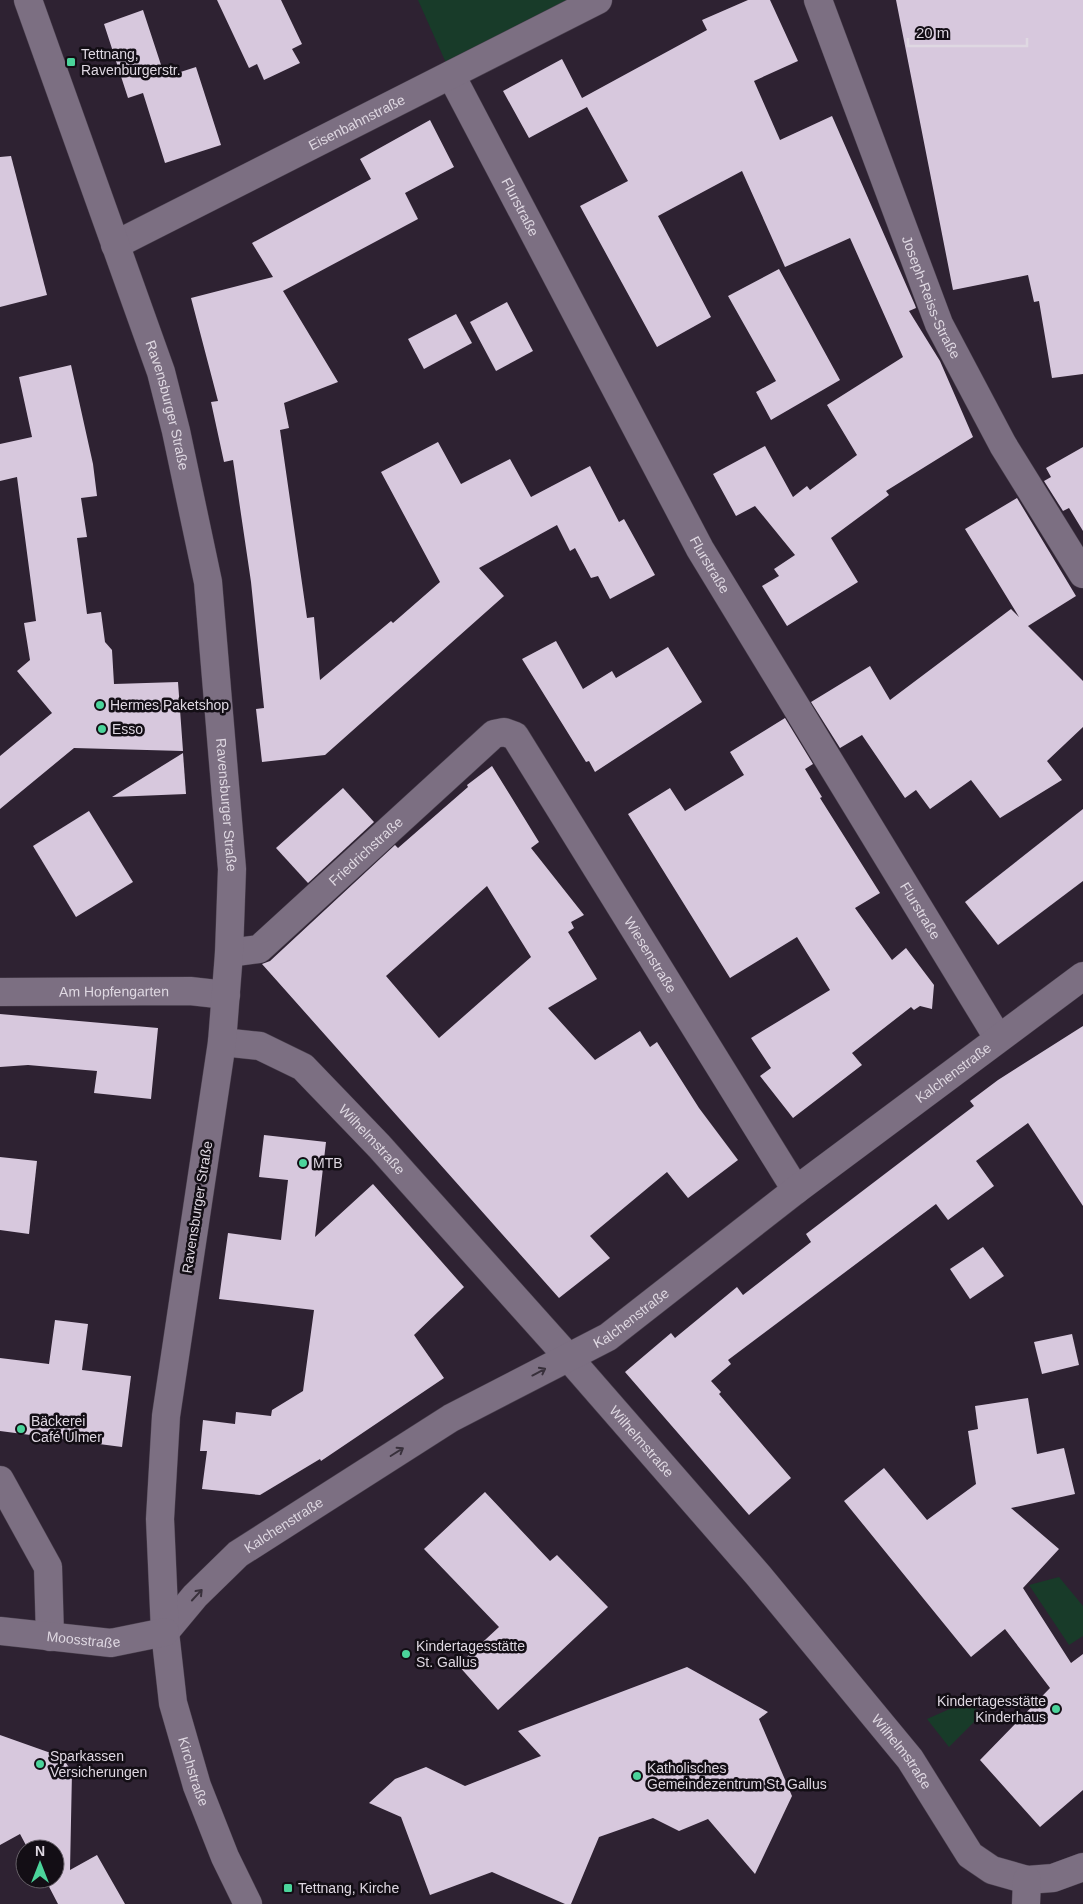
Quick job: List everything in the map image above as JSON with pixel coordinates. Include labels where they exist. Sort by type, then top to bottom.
[{"type":"street","name":"Ravensburger Straße","points":[[28,0],[161,372],[176,431],[208,582],[232,869],[229,953],[222,1042],[166,1416],[160,1519],[165,1632]]},
{"type":"street","name":"Eisenbahnstraße","points":[[115,246],[598,0]]},
{"type":"street","name":"Joseph-Reiss-Straße","points":[[818,0],[939,324],[1003,445],[1083,574]]},
{"type":"street","name":"Flurstraße","points":[[451,75],[700,549],[998,1038]]},
{"type":"street","name":"Wiesenstraße","points":[[494,734],[504,732],[514,736],[796,1190]]},
{"type":"street","name":"Friedrichstraße","points":[[229,953],[259,949],[494,734]]},
{"type":"street","name":"Kalchenstraße","points":[[165,1632],[195,1596],[238,1554],[452,1418],[608,1337],[796,1190],[1083,976]]},
{"type":"street","name":"Am Hopfengarten","points":[[0,992],[190,991],[226,995]]},
{"type":"street","name":"Wilhelmstraße","points":[[222,1042],[260,1046],[303,1067],[379,1146],[568,1357],[758,1574],[910,1759],[970,1854],[1027,1892],[1053,1878],[1083,1867]]},
{"type":"street","points":[[0,1480],[48,1567],[50,1637]]},
{"type":"street","name":"Moosstraße","points":[[0,1631],[111,1643],[165,1632]]},
{"type":"street","name":"Kirchstraße","points":[[165,1632],[173,1703],[197,1786],[225,1857],[248,1904]]},
{"type":"green space","points":[[418,0],[567,0],[446,63]]},
{"type":"green space","points":[[1059,1577],[1083,1606],[1083,1636],[1069,1645],[1029,1585]]},
{"type":"green space","points":[[970,1700],[981,1715],[949,1747],[927,1719]]},
{"type":"building","points":[[217,0],[281,0],[302,44],[292,49],[300,63],[264,80],[257,64],[249,68]]},
{"type":"building","points":[[748,0],[770,0],[798,61],[754,81],[780,140],[832,116],[915,305],[916,308],[909,311],[940,361],[973,437],[886,491],[889,495],[831,538],[858,582],[787,626],[762,586],[779,576],[774,569],[795,555],[755,506],[736,516],[713,474],[765,446],[793,497],[807,486],[810,490],[857,455],[827,405],[903,357],[850,238],[785,267],[742,171],[658,216],[711,317],[657,347],[580,206],[628,181],[587,107],[529,138],[503,91],[562,59],[582,98],[707,30],[702,20]]},
{"type":"building","points":[[896,0],[1083,0],[1083,374],[1052,378],[1039,301],[1034,302],[1028,275],[953,290]]},
{"type":"building","points":[[143,10],[165,77],[196,67],[221,145],[165,163],[143,93],[128,98],[104,24]]},
{"type":"building","points":[[430,120],[454,167],[405,193],[418,219],[283,291],[338,382],[284,403],[289,428],[280,430],[307,618],[314,617],[320,680],[391,621],[393,623],[440,582],[381,472],[438,442],[461,484],[510,459],[531,497],[590,466],[619,522],[624,519],[655,575],[610,599],[598,576],[591,578],[575,548],[570,551],[557,525],[479,568],[504,596],[325,755],[262,762],[256,709],[264,708],[251,582],[233,460],[224,462],[211,402],[218,401],[191,298],[273,277],[252,243],[371,179],[360,159]]},
{"type":"building","points":[[11,156],[47,295],[0,307],[0,157]]},
{"type":"building","points":[[779,269],[840,380],[771,420],[756,392],[776,381],[728,296]]},
{"type":"building","points":[[507,302],[533,351],[496,371],[470,322]]},
{"type":"building","points":[[456,314],[472,343],[424,369],[408,339]]},
{"type":"building","points":[[71,365],[93,464],[97,496],[81,498],[87,537],[77,538],[87,614],[101,612],[105,642],[112,650],[114,684],[178,682],[183,751],[74,748],[0,809],[0,756],[52,713],[17,671],[30,660],[24,623],[36,621],[17,477],[0,481],[0,444],[32,437],[19,377]]},
{"type":"building","points":[[1083,447],[1083,531],[1069,508],[1063,511],[1044,481],[1051,477],[1046,468]]},
{"type":"building","points":[[1017,498],[1076,596],[1028,626],[1083,681],[1083,727],[1047,761],[1062,780],[1000,818],[971,780],[930,809],[916,790],[905,798],[862,735],[840,748],[811,702],[870,666],[890,700],[1011,609],[1019,617],[965,529]]},
{"type":"building","points":[[556,641],[583,689],[612,671],[616,678],[668,647],[702,702],[595,772],[589,761],[586,762],[522,659]]},
{"type":"building","points":[[785,718],[813,764],[805,769],[822,797],[820,798],[880,893],[855,908],[892,960],[906,948],[934,985],[932,1009],[920,1006],[914,1010],[911,1007],[852,1053],[862,1065],[793,1118],[760,1076],[771,1068],[751,1038],[830,990],[797,937],[730,978],[628,814],[670,788],[685,811],[744,775],[730,752]]},
{"type":"building","points":[[183,753],[186,794],[112,797]]},
{"type":"building","points":[[492,766],[539,842],[531,848],[584,915],[571,922],[574,928],[568,932],[597,979],[548,1008],[595,1060],[640,1031],[650,1047],[657,1042],[699,1108],[738,1160],[688,1198],[667,1172],[590,1236],[610,1258],[559,1298],[262,964],[270,961],[395,845],[398,848],[468,787],[467,785]],"holes":[[[487,886],[531,957],[439,1038],[386,976]]]},
{"type":"building","points":[[343,788],[374,822],[308,883],[276,848]]},
{"type":"building","points":[[1083,809],[1083,881],[998,945],[965,902]]},
{"type":"building","points":[[89,811],[133,882],[76,917],[33,846]]},
{"type":"building","points":[[0,1014],[158,1028],[151,1099],[94,1093],[97,1071],[28,1065],[0,1067]]},
{"type":"building","points":[[1083,1026],[1083,1206],[1028,1123],[976,1161],[994,1186],[948,1220],[936,1204],[728,1360],[731,1364],[711,1381],[721,1392],[719,1394],[791,1478],[749,1515],[625,1372],[671,1333],[675,1338],[737,1287],[743,1295],[811,1242],[806,1234],[974,1106],[970,1101],[998,1080]]},
{"type":"building","points":[[264,1135],[326,1142],[315,1237],[373,1184],[464,1287],[414,1335],[444,1378],[321,1461],[320,1459],[260,1495],[202,1489],[207,1451],[200,1451],[203,1420],[235,1424],[236,1412],[271,1416],[272,1410],[303,1391],[314,1310],[219,1299],[228,1233],[281,1240],[288,1180],[259,1177]]},
{"type":"building","points":[[0,1157],[37,1161],[29,1234],[0,1230]]},
{"type":"building","points":[[983,1247],[1004,1276],[970,1299],[950,1269]]},
{"type":"building","points":[[55,1320],[88,1324],[82,1370],[131,1376],[122,1447],[0,1431],[0,1358],[49,1364]]},
{"type":"building","points":[[1072,1334],[1079,1365],[1042,1374],[1034,1342]]},
{"type":"building","points":[[1028,1398],[1037,1454],[1064,1448],[1075,1494],[1011,1508],[1059,1549],[1023,1588],[1071,1663],[1083,1654],[1083,1790],[1040,1827],[980,1760],[1050,1688],[1005,1629],[971,1657],[844,1501],[884,1468],[927,1520],[976,1484],[968,1431],[978,1429],[975,1406]]},
{"type":"building","points":[[485,1492],[550,1561],[557,1555],[608,1607],[498,1710],[458,1665],[499,1627],[424,1549]]},
{"type":"building","name":"Katholisches Gemeindezentrum St. Gallus","points":[[687,1667],[768,1712],[759,1719],[792,1796],[755,1874],[708,1819],[679,1831],[653,1818],[599,1837],[571,1904],[565,1904],[492,1872],[430,1895],[401,1817],[369,1803],[395,1779],[426,1767],[465,1786],[541,1756],[518,1731]]},
{"type":"building","points":[[0,1735],[62,1757],[72,1772],[70,1870],[97,1855],[125,1904],[58,1904],[50,1889],[65,1889],[65,1839],[23,1839],[20,1834],[0,1845]]},
{"type":"place","name":"Tettnang, Ravenburgerstr.","points":[[71,62]]},
{"type":"place","name":"Hermes Paketshop","points":[[100,705]]},
{"type":"place","name":"Esso","points":[[102,729]]},
{"type":"place","name":"MTB","points":[[303,1163]]},
{"type":"place","name":"Bäckerei Café Ulmer","points":[[21,1429]]},
{"type":"place","name":"Kindertagesstätte St. Gallus","points":[[406,1654]]},
{"type":"place","name":"Kindertagesstätte Kinderhaus","points":[[1056,1709]]},
{"type":"place","name":"Sparkassen Versicherungen","points":[[40,1764]]},
{"type":"place","name":"Katholisches Gemeindezentrum St. Gallus","points":[[637,1776]]},
{"type":"place","name":"Tettnang, Kirche","points":[[288,1888]]}]
